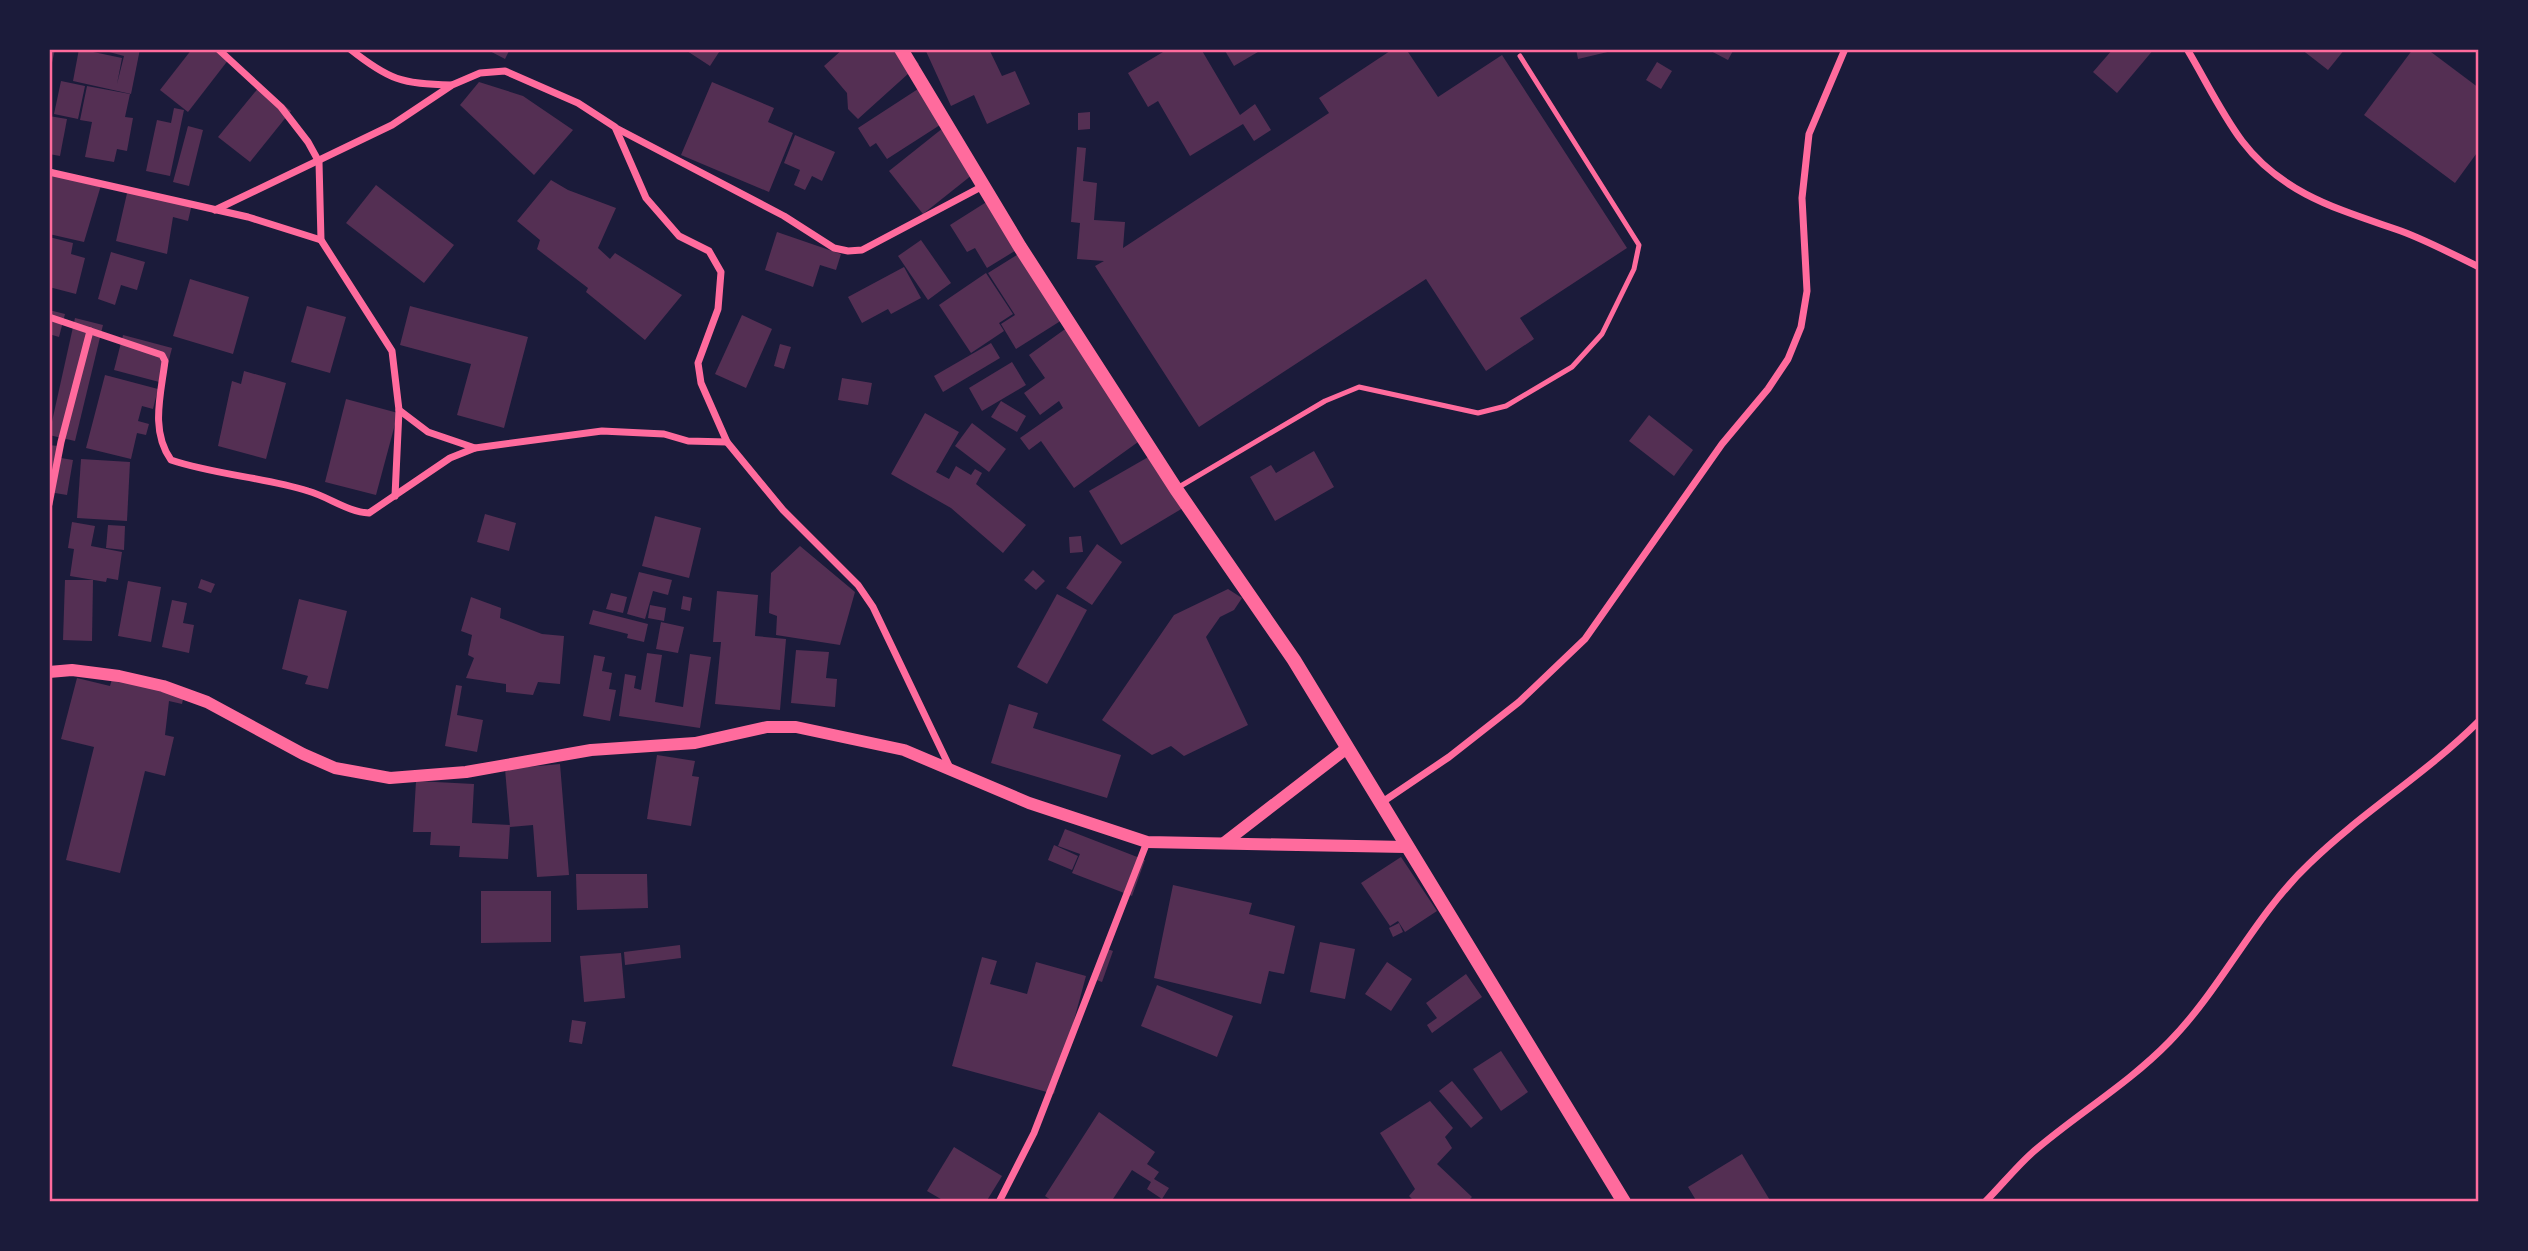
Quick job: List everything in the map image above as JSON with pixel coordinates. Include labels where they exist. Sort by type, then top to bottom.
[{"type":"main road","points":[[901,49],[983,186],[1176,489],[1294,660],[1624,1202]]},
{"type":"street","points":[[218,49],[281,107],[308,142],[319,162],[321,240],[380,328],[392,351],[399,410],[395,496]]},
{"type":"street","points":[[350,49],[393,79],[412,84],[452,85]]},
{"type":"street","points":[[1380,803],[1449,757],[1519,702],[1585,639],[1722,444],[1768,389],[1787,359],[1801,327],[1808,291],[1802,198],[1805,156],[1809,135],[1846,49]]},
{"type":"street","points":[[2187,49],[2242,141],[2269,168],[2299,191],[2322,204],[2402,232],[2479,268]]},
{"type":"street","points":[[215,210],[392,125],[452,85],[480,73],[505,71],[578,103],[615,127],[773,210],[834,248],[862,250],[983,186]]},
{"type":"street","points":[[615,127],[646,198],[679,236],[709,251],[721,272],[718,309],[698,363],[701,383],[727,442],[783,510],[858,585],[873,607],[951,770]]},
{"type":"street","points":[[49,172],[215,210],[321,240]]},
{"type":"street","points":[[49,317],[162,355],[164,361],[158,423],[160,440],[171,460],[202,470],[270,481],[310,492],[363,513],[374,511],[450,458],[475,448],[602,431],[664,434],[688,441],[727,442]]},
{"type":"street","points":[[49,504],[61,442],[90,331]]},
{"type":"street","points":[[399,410],[428,432],[475,448]]},
{"type":"street","points":[[49,672],[72,670],[119,676],[163,686],[207,702],[303,754],[335,768],[390,779],[466,772],[591,750],[695,743],[767,727],[796,727],[904,750],[1079,821],[1147,842],[1406,846]]},
{"type":"street","points":[[1985,1202],[2031,1154],[2096,1105],[2167,1044],[2206,1002],[2288,884],[2309,863],[2448,752],[2479,721]]},
{"type":"street","points":[[1224,843],[1347,748]]},
{"type":"street","points":[[999,1202],[1034,1133],[1147,842]]},
{"type":"lane","points":[[1176,489],[1325,401],[1359,387],[1478,413],[1506,406],[1572,367],[1602,334],[1634,269],[1639,245],[1520,56]]},
{"type":"building","points":[[49,49],[55,49],[50,72],[49,72]]},
{"type":"building","points":[[79,49],[122,58],[117,84],[124,56],[98,49],[140,49],[131,94],[73,81]]},
{"type":"building","points":[[192,49],[216,49],[229,59],[188,112],[160,90]]},
{"type":"building","points":[[486,49],[510,49],[505,59]]},
{"type":"building","points":[[684,49],[721,49],[710,66]]},
{"type":"building","points":[[843,49],[906,49],[919,64],[858,119],[848,109],[847,93],[824,66]]},
{"type":"building","points":[[925,49],[989,49],[1002,76],[1015,71],[1030,104],[987,124],[974,95],[951,106]]},
{"type":"building","points":[[1168,49],[1201,49],[1240,115],[1255,104],[1271,130],[1254,141],[1243,124],[1190,156],[1158,101],[1148,107],[1128,73]]},
{"type":"building","points":[[1224,49],[1263,49],[1234,66]]},
{"type":"building","points":[[1393,49],[1406,49],[1438,97],[1502,55],[1627,248],[1520,318],[1534,339],[1486,371],[1426,279],[1199,427],[1095,266],[1104,261],[1077,259],[1080,223],[1071,222],[1077,147],[1086,148],[1083,181],[1097,183],[1094,220],[1125,222],[1123,248],[1329,113],[1319,98]]},
{"type":"building","points":[[1576,49],[1616,49],[1616,50],[1578,59]]},
{"type":"building","points":[[1707,49],[1734,49],[1728,60]]},
{"type":"building","points":[[2113,49],[2154,49],[2117,93],[2093,72]]},
{"type":"building","points":[[2301,49],[2345,49],[2328,70]]},
{"type":"building","points":[[2413,49],[2427,49],[2479,88],[2479,150],[2455,183],[2364,115]]},
{"type":"building","points":[[1657,62],[1672,71],[1661,89],[1646,80]]},
{"type":"building","points":[[61,81],[85,86],[78,119],[54,114]]},
{"type":"building","points":[[479,82],[523,96],[573,130],[534,175],[460,105]]},
{"type":"building","points":[[712,82],[774,108],[768,122],[793,133],[769,192],[681,155]]},
{"type":"building","points":[[87,86],[130,94],[125,117],[133,118],[127,151],[117,149],[114,162],[85,157],[92,122],[80,120]]},
{"type":"building","points":[[260,86],[291,111],[250,162],[218,137]]},
{"type":"building","points":[[918,89],[940,125],[887,159],[876,143],[870,147],[858,128]]},
{"type":"building","points":[[174,108],[184,110],[170,176],[146,171],[157,120],[171,123]]},
{"type":"building","points":[[1090,112],[1090,129],[1078,130],[1078,113]]},
{"type":"building","points":[[49,116],[67,119],[60,156],[49,154]]},
{"type":"building","points":[[188,126],[203,130],[189,186],[173,182]]},
{"type":"building","points":[[943,128],[977,171],[923,214],[889,171]]},
{"type":"building","points":[[795,135],[835,152],[822,181],[812,176],[805,190],[794,185],[800,170],[784,163]]},
{"type":"building","points":[[49,169],[102,182],[84,242],[49,234]]},
{"type":"building","points":[[551,180],[568,190],[616,208],[598,248],[610,259],[615,253],[682,295],[645,340],[586,292],[588,288],[537,249],[540,240],[517,221]]},
{"type":"building","points":[[376,185],[454,245],[424,283],[346,223]]},
{"type":"building","points":[[128,189],[192,204],[188,221],[173,217],[167,254],[116,241]]},
{"type":"building","points":[[988,201],[1018,249],[987,268],[975,248],[967,252],[950,225]]},
{"type":"building","points":[[777,232],[841,254],[836,270],[820,265],[813,287],[765,270]]},
{"type":"building","points":[[49,237],[73,243],[71,254],[85,258],[76,294],[49,287]]},
{"type":"building","points":[[921,240],[951,283],[928,300],[898,256]]},
{"type":"building","points":[[1028,248],[1070,315],[1016,349],[1001,324],[1015,315],[988,273]]},
{"type":"building","points":[[111,252],[145,262],[137,290],[121,285],[115,305],[98,299]]},
{"type":"building","points":[[904,267],[921,298],[891,314],[888,309],[862,323],[848,297]]},
{"type":"building","points":[[986,273],[1013,314],[999,323],[1004,331],[971,353],[939,305]]},
{"type":"building","points":[[190,279],[249,297],[233,354],[173,336]]},
{"type":"building","points":[[307,306],[346,317],[330,373],[291,362]]},
{"type":"building","points":[[410,306],[528,337],[504,428],[457,415],[471,364],[400,345]]},
{"type":"building","points":[[49,310],[65,314],[59,337],[49,334]]},
{"type":"building","points":[[742,315],[772,329],[746,388],[715,374]]},
{"type":"building","points":[[75,318],[103,325],[75,441],[49,435]]},
{"type":"building","points":[[1068,327],[1145,437],[1074,488],[1041,441],[1029,450],[1020,438],[1063,408],[1059,401],[1040,415],[1024,393],[1045,378],[1029,355]]},
{"type":"building","points":[[123,335],[172,348],[163,383],[114,370]]},
{"type":"building","points":[[991,343],[1000,358],[943,392],[934,376]]},
{"type":"building","points":[[780,344],[791,347],[784,369],[774,366]]},
{"type":"building","points":[[1012,362],[1026,385],[982,411],[969,388]]},
{"type":"building","points":[[244,371],[286,383],[266,459],[218,446],[232,381],[241,384]]},
{"type":"building","points":[[105,375],[158,389],[153,409],[142,406],[138,421],[149,424],[146,435],[137,433],[131,459],[86,448]]},
{"type":"building","points":[[842,378],[872,383],[868,405],[838,400]]},
{"type":"building","points":[[346,399],[398,413],[376,495],[325,482]]},
{"type":"building","points":[[1001,401],[1026,416],[1017,432],[991,417]]},
{"type":"building","points":[[925,413],[959,432],[936,472],[949,479],[956,466],[971,475],[975,469],[982,473],[976,484],[1026,525],[1003,553],[951,508],[891,474]]},
{"type":"building","points":[[1649,415],[1693,450],[1674,476],[1629,441]]},
{"type":"building","points":[[972,423],[1006,449],[989,472],[955,446]]},
{"type":"building","points":[[49,445],[58,446],[55,457],[73,460],[67,495],[49,492]]},
{"type":"building","points":[[1314,451],[1334,487],[1275,521],[1250,477],[1271,465],[1276,473]]},
{"type":"building","points":[[1157,452],[1188,505],[1121,545],[1089,491]]},
{"type":"building","points":[[81,459],[130,462],[127,521],[77,518]]},
{"type":"building","points":[[485,514],[516,523],[509,551],[477,542]]},
{"type":"building","points":[[655,516],[701,528],[689,578],[642,566]]},
{"type":"building","points":[[72,522],[95,526],[91,546],[122,552],[118,580],[107,578],[106,582],[70,576],[74,549],[68,548]]},
{"type":"building","points":[[108,525],[125,526],[124,550],[106,548]]},
{"type":"building","points":[[1081,536],[1083,552],[1070,553],[1069,537]]},
{"type":"building","points":[[1097,544],[1122,562],[1092,605],[1066,588]]},
{"type":"building","points":[[800,546],[855,592],[840,645],[776,635],[777,616],[769,613],[771,573]]},
{"type":"building","points":[[1033,570],[1045,581],[1036,590],[1024,580]]},
{"type":"building","points":[[639,572],[672,580],[668,595],[653,591],[645,619],[627,614]]},
{"type":"building","points":[[201,579],[215,584],[211,593],[198,588]]},
{"type":"building","points":[[65,580],[93,580],[92,641],[63,640]]},
{"type":"building","points":[[128,581],[161,587],[151,642],[118,636]]},
{"type":"building","points":[[1228,589],[1242,598],[1234,610],[1220,617],[1206,637],[1248,725],[1184,756],[1171,746],[1152,755],[1102,720],[1174,615]]},
{"type":"building","points":[[717,591],[758,595],[755,636],[786,639],[780,710],[715,704],[721,642],[713,642]]},
{"type":"building","points":[[611,593],[627,597],[623,613],[606,609]]},
{"type":"building","points":[[1057,594],[1087,610],[1047,684],[1017,667]]},
{"type":"building","points":[[683,596],[692,598],[690,611],[681,609]]},
{"type":"building","points":[[471,597],[501,608],[500,618],[542,634],[564,636],[560,684],[538,682],[533,695],[506,692],[506,684],[466,678],[474,658],[468,655],[472,635],[461,631]]},
{"type":"building","points":[[299,599],[347,611],[328,689],[305,684],[308,676],[282,669]]},
{"type":"building","points":[[172,600],[187,603],[183,623],[194,625],[189,653],[162,647]]},
{"type":"building","points":[[650,605],[666,608],[664,621],[648,618]]},
{"type":"building","points":[[593,610],[648,624],[644,642],[627,638],[628,634],[589,624]]},
{"type":"building","points":[[661,622],[684,627],[678,653],[656,649]]},
{"type":"building","points":[[796,650],[829,652],[826,678],[837,679],[835,707],[791,703]]},
{"type":"building","points":[[647,653],[662,655],[655,702],[683,707],[690,654],[711,657],[700,728],[619,716],[625,674],[636,676],[634,688],[641,690]]},
{"type":"building","points":[[594,655],[605,657],[602,671],[612,673],[609,689],[616,690],[610,721],[583,716]]},
{"type":"building","points":[[113,676],[185,690],[182,704],[169,701],[165,735],[174,737],[165,776],[145,771],[120,873],[66,860],[94,747],[61,739],[77,678],[110,686]]},
{"type":"building","points":[[456,685],[462,686],[457,715],[483,720],[477,752],[445,746]]},
{"type":"building","points":[[1009,704],[1038,713],[1033,728],[1121,755],[1107,798],[991,763]]},
{"type":"building","points":[[657,755],[695,761],[692,776],[699,777],[691,826],[647,819]]},
{"type":"building","points":[[560,764],[569,875],[537,877],[533,825],[510,827],[505,769]]},
{"type":"building","points":[[416,781],[474,784],[472,823],[510,825],[508,859],[459,857],[460,846],[430,845],[431,832],[413,832]]},
{"type":"building","points":[[1065,829],[1145,860],[1132,896],[1072,873],[1080,854],[1058,846]]},
{"type":"building","points":[[1054,845],[1078,856],[1072,870],[1048,860]]},
{"type":"building","points":[[1401,857],[1437,911],[1405,932],[1398,921],[1390,926],[1361,883]]},
{"type":"building","points":[[576,874],[647,874],[648,908],[577,910]]},
{"type":"building","points":[[1173,885],[1252,903],[1249,914],[1295,926],[1284,974],[1269,971],[1261,1004],[1154,978]]},
{"type":"building","points":[[481,891],[551,891],[551,942],[481,943]]},
{"type":"building","points":[[1399,923],[1403,932],[1393,937],[1389,928]]},
{"type":"building","points":[[1320,942],[1355,949],[1345,999],[1310,992]]},
{"type":"building","points":[[680,945],[681,958],[625,965],[624,952]]},
{"type":"building","points":[[1105,948],[1113,951],[1102,982],[1094,979]]},
{"type":"building","points":[[621,953],[625,998],[584,1002],[580,956]]},
{"type":"building","points":[[982,957],[997,961],[990,984],[1027,994],[1036,962],[1086,976],[1054,1094],[952,1066]]},
{"type":"building","points":[[1387,962],[1412,979],[1391,1011],[1365,994]]},
{"type":"building","points":[[1466,974],[1482,997],[1432,1033],[1427,1025],[1437,1018],[1426,1003]]},
{"type":"building","points":[[1157,985],[1233,1016],[1217,1057],[1141,1026]]},
{"type":"building","points":[[572,1020],[586,1022],[582,1044],[569,1042]]},
{"type":"building","points":[[1501,1051],[1528,1092],[1501,1111],[1473,1069]]},
{"type":"building","points":[[1452,1081],[1483,1118],[1471,1128],[1439,1091]]},
{"type":"building","points":[[1430,1101],[1453,1128],[1445,1137],[1452,1148],[1437,1164],[1472,1197],[1467,1202],[1415,1202],[1409,1196],[1415,1189],[1380,1133]]},
{"type":"building","points":[[1099,1112],[1155,1152],[1147,1164],[1159,1172],[1154,1179],[1169,1188],[1162,1199],[1147,1189],[1151,1182],[1132,1170],[1111,1202],[1054,1202],[1045,1196]]},
{"type":"building","points":[[954,1147],[1002,1176],[986,1202],[946,1202],[927,1191]]},
{"type":"building","points":[[1742,1154],[1771,1202],[1697,1202],[1688,1187]]}]
